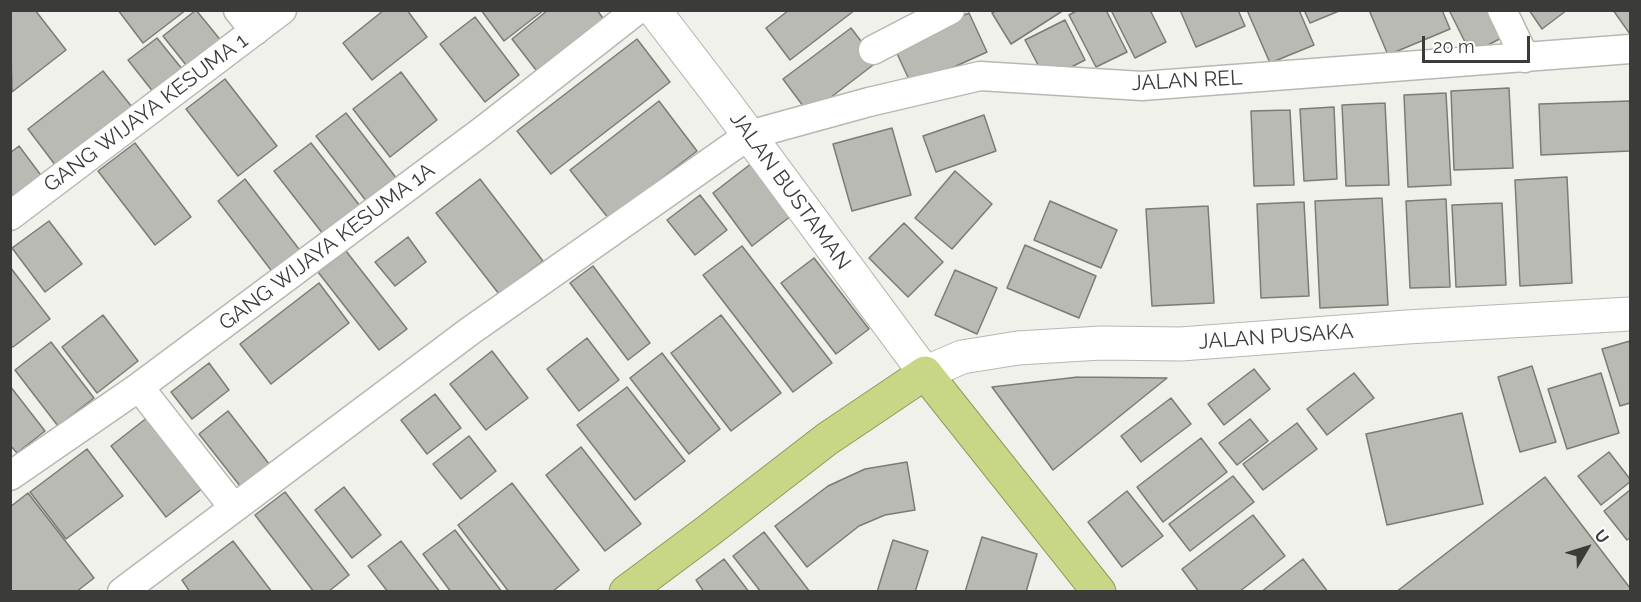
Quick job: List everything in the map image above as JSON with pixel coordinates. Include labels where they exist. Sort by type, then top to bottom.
[{"type":"highway","points":[[626,591],[827,439],[925,373],[1100,591]]},
{"type":"main road","name":"JALAN BUSTAMAN","points":[[654,10],[925,373]]},
{"type":"main road","name":"JALAN PUSAKA","points":[[925,373],[962,357],[1018,348],[1101,344],[1181,344],[1407,327],[1630,314]]},
{"type":"street","name":"GANG WIJAYA KESUMA 1","points":[[10,216],[246,21],[282,10]]},
{"type":"street","name":"GANG WIJAYA KESUMA 1A","points":[[10,476],[139,387],[485,129],[637,10]]},
{"type":"street","points":[[873,50],[950,10]]},
{"type":"street","points":[[1502,10],[1525,58]]},
{"type":"street","name":"JALAN REL","points":[[122,591],[470,331],[749,135],[869,102],[980,76],[1142,86],[1630,49]]},
{"type":"street","points":[[139,387],[234,508]]},
{"type":"building","points":[[10,10],[35,10],[66,50],[12,92]]},
{"type":"building","points":[[118,10],[186,10],[143,43]]},
{"type":"building","points":[[196,10],[227,48],[194,75],[163,36]]},
{"type":"building","points":[[384,10],[407,10],[427,37],[372,80],[343,43]]},
{"type":"building","points":[[481,10],[544,10],[504,41]]},
{"type":"building","points":[[548,10],[597,10],[610,28],[543,79],[512,39]]},
{"type":"building","points":[[789,10],[855,10],[790,60],[766,28]]},
{"type":"building","points":[[997,10],[1064,10],[1011,44],[992,13]]},
{"type":"building","points":[[1078,10],[1106,10],[1127,52],[1096,67],[1069,15]]},
{"type":"building","points":[[1111,10],[1150,10],[1166,42],[1135,58]]},
{"type":"building","points":[[1180,10],[1238,10],[1245,26],[1196,47]]},
{"type":"building","points":[[1247,10],[1299,10],[1314,45],[1270,63]]},
{"type":"building","points":[[1304,10],[1338,10],[1339,11],[1310,23]]},
{"type":"building","points":[[1369,10],[1442,10],[1450,29],[1388,55]]},
{"type":"building","points":[[1449,10],[1497,10],[1509,34],[1471,54]]},
{"type":"building","points":[[1529,10],[1567,10],[1542,29]]},
{"type":"building","points":[[1613,10],[1630,10],[1630,34]]},
{"type":"building","points":[[969,13],[987,52],[912,86],[894,47]]},
{"type":"building","points":[[475,17],[519,75],[485,102],[440,44]]},
{"type":"building","points":[[1065,20],[1085,60],[1046,80],[1025,40]]},
{"type":"building","points":[[851,28],[877,62],[809,114],[783,79]]},
{"type":"building","points":[[157,38],[187,75],[158,98],[128,60]]},
{"type":"building","points":[[637,39],[670,82],[551,174],[517,131]]},
{"type":"building","points":[[103,71],[132,107],[56,166],[28,129]]},
{"type":"building","points":[[401,72],[437,120],[390,157],[353,109]]},
{"type":"building","points":[[225,79],[277,146],[238,176],[186,109]]},
{"type":"building","points":[[1509,88],[1513,168],[1454,170],[1451,91]]},
{"type":"building","points":[[1446,93],[1451,185],[1408,187],[1404,95]]},
{"type":"building","points":[[659,101],[697,151],[609,219],[570,170]]},
{"type":"building","points":[[1630,101],[1630,151],[1541,155],[1539,104]]},
{"type":"building","points":[[1385,103],[1389,185],[1346,186],[1342,105]]},
{"type":"building","points":[[1334,107],[1337,179],[1304,181],[1300,109]]},
{"type":"building","points":[[1290,110],[1294,185],[1254,186],[1251,111]]},
{"type":"building","points":[[346,113],[397,179],[367,202],[316,136]]},
{"type":"building","points":[[984,115],[996,151],[936,172],[923,136]]},
{"type":"building","points":[[892,128],[911,195],[852,211],[833,144]]},
{"type":"building","points":[[135,143],[191,217],[155,245],[98,171]]},
{"type":"building","points":[[311,143],[360,206],[323,234],[274,171]]},
{"type":"building","points":[[19,146],[46,182],[10,209],[10,153]]},
{"type":"building","points":[[752,163],[791,216],[752,246],[713,193]]},
{"type":"building","points":[[955,171],[992,204],[952,249],[915,218]]},
{"type":"building","points":[[1567,177],[1572,283],[1520,286],[1515,180]]},
{"type":"building","points":[[245,179],[302,253],[274,274],[218,201]]},
{"type":"building","points":[[480,179],[543,261],[499,294],[436,213]]},
{"type":"building","points":[[700,195],[727,230],[695,255],[667,220]]},
{"type":"building","points":[[1382,198],[1388,305],[1320,308],[1315,201]]},
{"type":"building","points":[[1446,199],[1450,287],[1410,288],[1406,201]]},
{"type":"building","points":[[1050,201],[1117,230],[1101,268],[1034,240]]},
{"type":"building","points":[[1304,202],[1309,296],[1261,298],[1257,204]]},
{"type":"building","points":[[1502,203],[1506,285],[1456,287],[1452,205]]},
{"type":"building","points":[[1208,206],[1214,303],[1152,306],[1146,209]]},
{"type":"building","points":[[49,221],[82,264],[45,292],[12,248]]},
{"type":"building","points":[[904,223],[943,262],[908,297],[869,258]]},
{"type":"building","points":[[408,237],[426,262],[395,286],[375,262]]},
{"type":"building","points":[[1025,245],[1096,276],[1079,318],[1007,288]]},
{"type":"building","points":[[742,246],[832,363],[793,392],[703,275]]},
{"type":"building","points":[[346,251],[407,329],[379,350],[318,272]]},
{"type":"building","points":[[814,258],[869,329],[836,354],[781,283]]},
{"type":"building","points":[[593,266],[650,343],[628,360],[570,283]]},
{"type":"building","points":[[10,267],[50,319],[13,347],[10,345]]},
{"type":"building","points":[[955,270],[997,288],[977,334],[935,315]]},
{"type":"building","points":[[319,283],[349,323],[271,384],[240,344]]},
{"type":"building","points":[[103,315],[138,361],[97,393],[62,347]]},
{"type":"building","points":[[721,315],[781,393],[731,431],[671,353]]},
{"type":"building","points":[[587,338],[619,380],[579,411],[547,369]]},
{"type":"building","points":[[1630,341],[1630,403],[1620,406],[1602,349]]},
{"type":"building","points":[[51,342],[94,398],[58,426],[15,370]]},
{"type":"building","points":[[492,351],[528,398],[486,430],[450,384]]},
{"type":"building","points":[[662,353],[720,429],[689,454],[630,378]]},
{"type":"building","points":[[209,363],[229,390],[192,419],[171,392]]},
{"type":"building","points":[[1532,366],[1556,442],[1520,452],[1498,377]]},
{"type":"building","points":[[1254,369],[1270,389],[1224,425],[1208,404]]},
{"type":"building","points":[[1354,373],[1374,398],[1327,435],[1307,409]]},
{"type":"building","points":[[1601,373],[1619,433],[1567,449],[1548,389]]},
{"type":"building","points":[[1078,377],[1167,378],[1053,470],[992,387]]},
{"type":"building","points":[[10,386],[45,431],[17,453],[10,445]]},
{"type":"building","points":[[627,387],[685,461],[635,500],[577,425]]},
{"type":"building","points":[[435,394],[461,428],[427,454],[401,420]]},
{"type":"building","points":[[1171,398],[1191,424],[1141,462],[1121,436]]},
{"type":"building","points":[[228,411],[273,469],[244,491],[199,434]]},
{"type":"building","points":[[1462,413],[1483,504],[1387,525],[1366,434]]},
{"type":"building","points":[[148,417],[203,488],[166,517],[111,446]]},
{"type":"building","points":[[1250,419],[1268,441],[1237,465],[1219,443]]},
{"type":"building","points":[[1297,423],[1317,449],[1263,490],[1243,464]]},
{"type":"building","points":[[469,436],[496,471],[461,499],[433,464]]},
{"type":"building","points":[[1201,438],[1227,472],[1163,522],[1137,487]]},
{"type":"building","points":[[581,447],[641,524],[605,551],[546,475]]},
{"type":"building","points":[[87,449],[123,496],[66,539],[30,492]]},
{"type":"building","points":[[1609,452],[1630,482],[1601,505],[1578,476]]},
{"type":"building","points":[[907,462],[915,510],[885,515],[859,526],[807,567],[775,526],[828,486],[865,469]]},
{"type":"building","points":[[1233,476],[1254,502],[1190,551],[1169,524]]},
{"type":"building","points":[[1545,477],[1630,588],[1630,592],[1396,592]]},
{"type":"building","points":[[512,483],[579,570],[552,592],[509,592],[458,525]]},
{"type":"building","points":[[344,487],[381,535],[352,558],[315,510]]},
{"type":"building","points":[[1630,490],[1630,538],[1627,540],[1604,511]]},
{"type":"building","points":[[1127,491],[1163,536],[1122,567],[1088,522]]},
{"type":"building","points":[[285,492],[349,575],[328,592],[314,592],[255,515]]},
{"type":"building","points":[[28,493],[94,578],[76,592],[10,592],[10,507]]},
{"type":"building","points":[[1253,515],[1285,556],[1239,592],[1199,592],[1182,569]]},
{"type":"building","points":[[455,530],[502,592],[451,592],[423,554]]},
{"type":"building","points":[[764,532],[810,592],[761,592],[733,556]]},
{"type":"building","points":[[982,537],[1037,554],[1026,592],[965,592]]},
{"type":"building","points":[[893,540],[928,551],[915,592],[877,592]]},
{"type":"building","points":[[233,541],[272,592],[190,592],[182,580]]},
{"type":"building","points":[[401,541],[440,592],[388,592],[368,566]]},
{"type":"building","points":[[724,559],[749,592],[704,592],[696,580]]},
{"type":"building","points":[[1303,559],[1328,592],[1261,592]]}]
